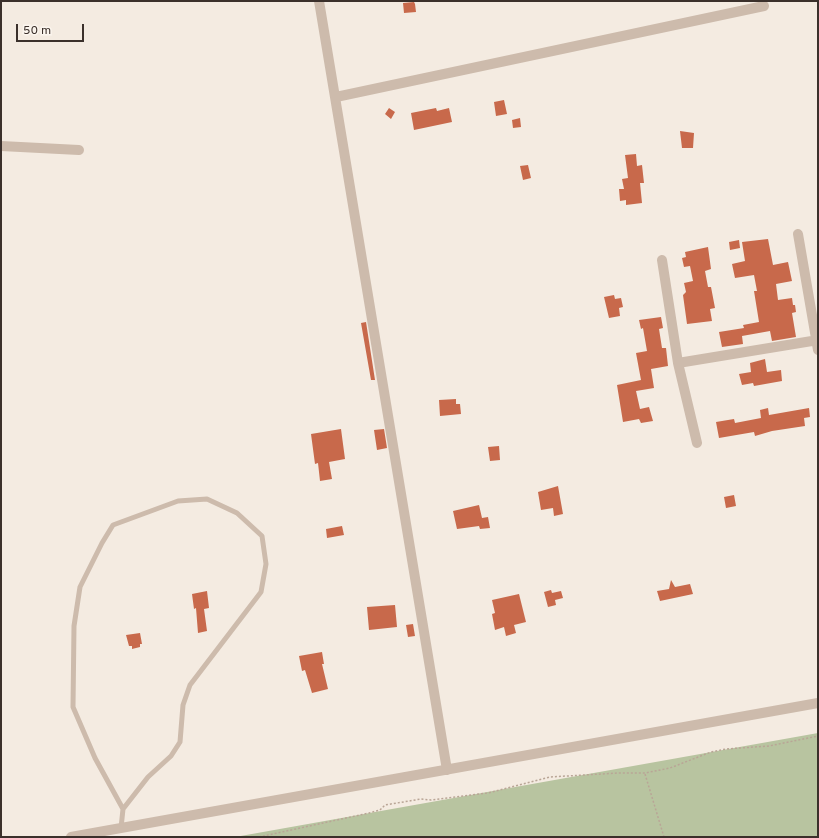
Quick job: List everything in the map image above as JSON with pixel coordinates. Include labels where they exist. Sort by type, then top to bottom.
[{"type":"street","points":[[319,1],[447,770]]},
{"type":"street","points":[[336,97],[764,6]]},
{"type":"street","points":[[1,146],[79,150]]},
{"type":"street","points":[[678,363],[817,343],[798,234]]},
{"type":"street","points":[[662,260],[678,363],[697,443]]},
{"type":"street","points":[[70,837],[818,703]]},
{"type":"lane","points":[[122,828],[123,808],[95,758],[73,707],[74,626],[80,587],[102,542],[113,525],[178,501],[207,499],[237,513],[262,536],[266,564],[261,592],[190,685],[182,705],[180,742],[171,756],[148,777],[123,808]]},
{"type":"path","points":[[259,837],[369,813],[380,810],[385,805],[421,799],[431,800],[488,793],[550,778],[618,772],[645,773],[670,768],[711,752],[726,749],[769,746],[818,736]]},
{"type":"path","points":[[645,773],[664,837]]},
{"type":"green space","points":[[818,733],[818,837],[235,837]]},
{"type":"building","points":[[414,2],[416,12],[404,13],[403,3]]},
{"type":"building","points":[[504,100],[507,114],[496,116],[494,102]]},
{"type":"building","points":[[389,108],[395,112],[391,119],[385,114]]},
{"type":"building","points":[[436,108],[437,111],[449,108],[452,122],[414,130],[411,113]]},
{"type":"building","points":[[520,118],[521,127],[513,128],[512,120]]},
{"type":"building","points":[[680,131],[694,133],[693,148],[682,148]]},
{"type":"building","points":[[636,154],[637,166],[642,165],[644,183],[640,183],[642,203],[626,205],[626,200],[620,201],[619,189],[624,189],[622,179],[628,178],[625,155]]},
{"type":"building","points":[[528,165],[531,178],[523,180],[520,166]]},
{"type":"building","points":[[768,239],[773,265],[788,262],[792,281],[776,284],[778,300],[792,298],[793,305],[795,305],[796,312],[792,313],[796,337],[772,341],[770,331],[742,336],[743,344],[722,347],[719,332],[744,328],[743,325],[759,322],[754,291],[757,291],[754,275],[735,278],[732,264],[745,261],[742,242]]},
{"type":"building","points":[[739,240],[740,248],[730,250],[729,242]]},
{"type":"building","points":[[708,247],[711,269],[705,271],[708,287],[711,287],[715,308],[710,309],[712,321],[687,324],[683,295],[686,292],[684,283],[693,281],[690,266],[684,267],[682,258],[686,257],[685,252]]},
{"type":"building","points":[[614,295],[615,299],[621,298],[623,307],[619,308],[620,316],[609,318],[604,297]]},
{"type":"building","points":[[661,317],[663,328],[659,329],[662,348],[666,348],[668,366],[651,369],[654,388],[636,391],[640,409],[649,407],[653,421],[641,423],[639,419],[623,422],[617,385],[641,380],[636,353],[647,351],[643,328],[641,329],[639,320]]},
{"type":"building","points":[[366,322],[375,380],[371,380],[361,323]]},
{"type":"building","points":[[765,359],[767,372],[781,370],[782,381],[754,386],[753,383],[742,385],[739,374],[751,372],[750,363]]},
{"type":"building","points":[[456,399],[456,404],[460,404],[461,414],[440,416],[439,400]]},
{"type":"building","points":[[768,408],[769,415],[809,408],[810,417],[804,418],[805,426],[772,431],[755,436],[754,432],[719,438],[716,422],[734,419],[735,423],[761,418],[760,410]]},
{"type":"building","points":[[341,429],[345,459],[329,462],[332,479],[320,481],[318,463],[315,464],[311,434]]},
{"type":"building","points":[[384,429],[387,448],[377,450],[374,430]]},
{"type":"building","points":[[499,446],[500,460],[490,461],[488,447]]},
{"type":"building","points":[[558,486],[563,514],[554,516],[553,508],[541,510],[538,492]]},
{"type":"building","points":[[734,495],[736,506],[726,508],[724,497]]},
{"type":"building","points":[[479,505],[482,518],[488,517],[490,528],[480,529],[479,526],[457,529],[453,511]]},
{"type":"building","points":[[342,526],[344,535],[327,538],[326,529]]},
{"type":"building","points":[[671,580],[675,587],[690,584],[693,594],[660,601],[657,591],[669,589]]},
{"type":"building","points":[[551,590],[552,593],[561,591],[563,598],[555,600],[556,605],[548,607],[544,592]]},
{"type":"building","points":[[207,591],[209,608],[204,609],[207,631],[198,633],[196,608],[194,609],[192,594]]},
{"type":"building","points":[[519,594],[526,622],[514,625],[516,633],[506,636],[504,627],[495,630],[492,614],[495,613],[492,600]]},
{"type":"building","points":[[395,605],[397,627],[369,630],[367,607]]},
{"type":"building","points":[[413,624],[415,636],[408,637],[406,625]]},
{"type":"building","points":[[140,633],[142,644],[140,644],[140,647],[132,649],[132,646],[129,646],[126,635]]},
{"type":"building","points":[[322,652],[324,664],[322,664],[328,689],[312,693],[305,670],[302,671],[299,656]]}]
